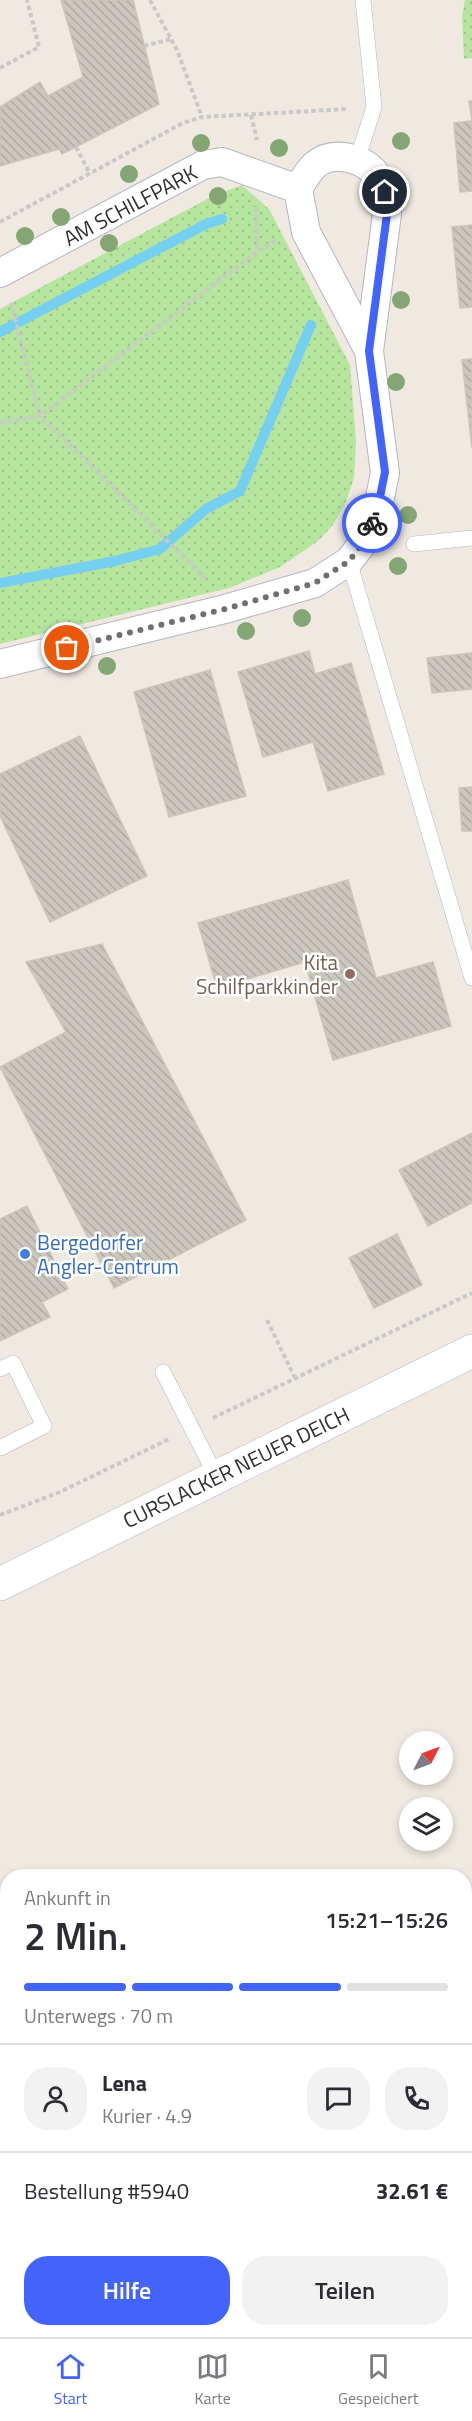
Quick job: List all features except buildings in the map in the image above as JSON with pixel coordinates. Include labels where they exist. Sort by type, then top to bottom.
[{"type":"main road","name":"CURSLACKER NEUER DEICH","points":[[0,1584],[472,1351]]},
{"type":"street","points":[[0,664],[225,609],[315,583],[349,561],[366,539],[378,507],[385,472],[369,351],[387,214],[385,192],[376,174],[357,159],[335,156],[315,165],[298,189],[306,232],[369,351]]},
{"type":"street","name":"AM SCHILFPARK","points":[[0,273],[203,165],[222,162],[298,189]]},
{"type":"lane","points":[[357,159],[374,107],[363,0]]},
{"type":"lane","points":[[414,544],[472,538]]},
{"type":"lane","points":[[349,561],[472,978]]},
{"type":"lane","points":[[0,1369],[13,1363],[44,1426],[0,1448]]},
{"type":"lane","points":[[163,1372],[216,1476]]},
{"type":"path","points":[[0,68],[39,47],[27,0]]},
{"type":"path","points":[[150,0],[177,50],[202,117]]},
{"type":"path","points":[[144,46],[171,39]]},
{"type":"path","points":[[76,147],[90,174]]},
{"type":"path","points":[[0,423],[40,416],[271,242],[306,232]]},
{"type":"path","points":[[11,303],[40,416],[211,584]]},
{"type":"path","points":[[0,1515],[60,1492],[472,1293]]},
{"type":"path","points":[[267,1320],[295,1378]]},
{"type":"green space","points":[[465,0],[472,0],[472,58],[464,59],[462,16]]},
{"type":"green space","points":[[242,185],[269,209],[350,365],[356,441],[354,478],[345,504],[333,525],[318,541],[280,567],[229,588],[0,644],[0,309],[213,196]]},
{"type":"waterway","points":[[0,332],[206,224],[222,219]]},
{"type":"waterway","points":[[0,583],[115,561],[160,549],[206,509],[240,491],[311,325]]},
{"type":"way so far","points":[[67,648],[225,609],[315,583],[349,561],[366,539],[372,523]]},
{"type":"place","name":"Kita Schilfparkkinder","points":[[350,974]]},
{"type":"place","name":"Bergedorfer Angler-Centrum","points":[[25,1254]]},
{"type":"route","points":[[372,523],[378,507],[385,472],[369,351],[387,214],[385,192]]}]
